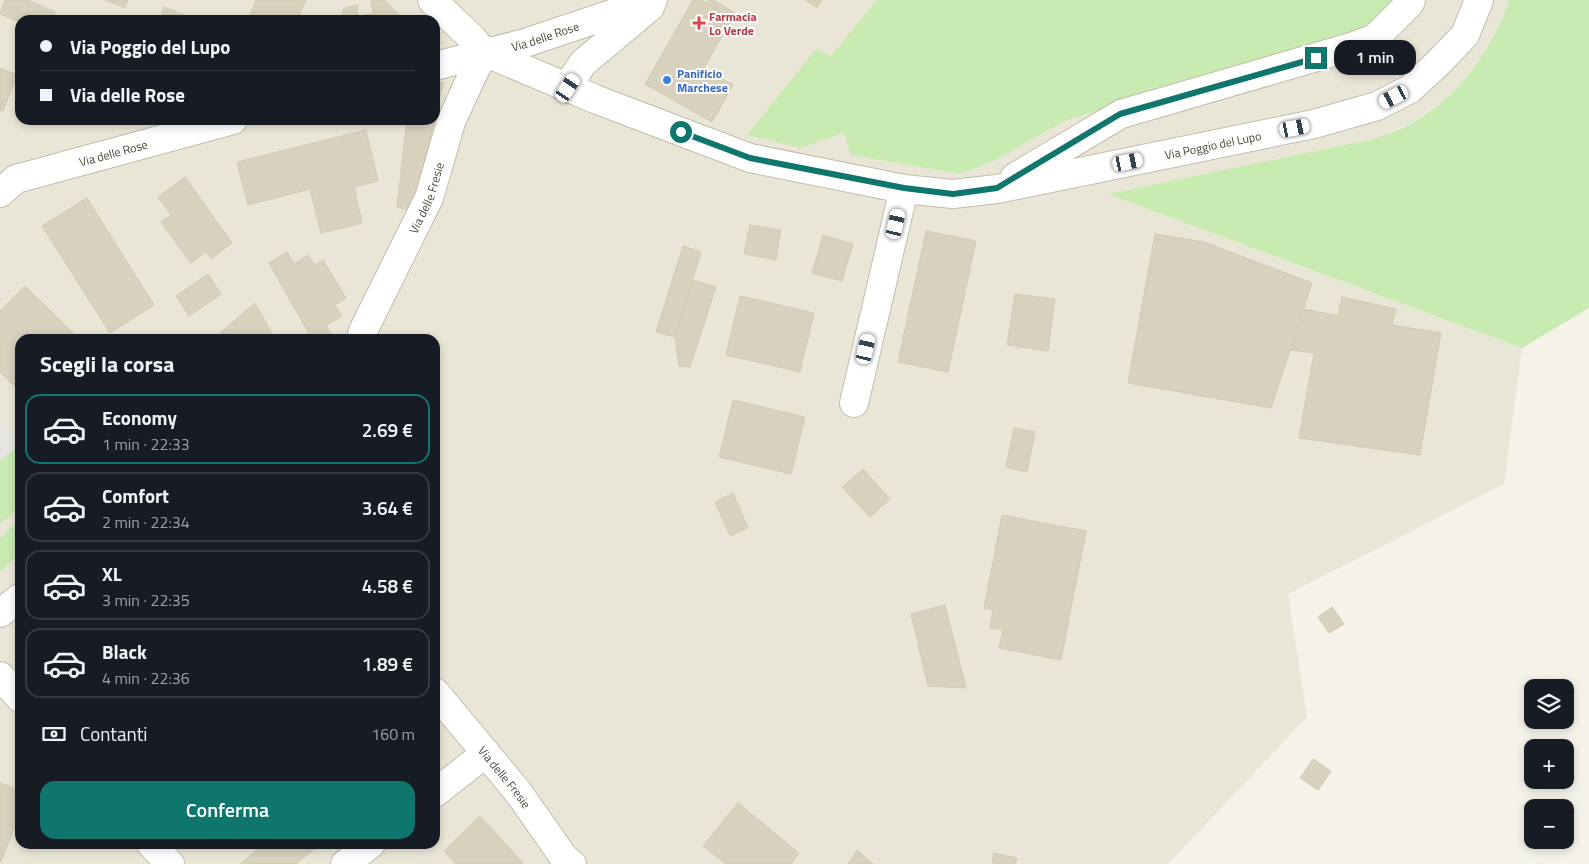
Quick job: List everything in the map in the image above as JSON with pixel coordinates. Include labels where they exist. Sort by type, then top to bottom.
[{"type":"street","name":"Via Poggio del Lupo","points":[[432,0],[484,52],[568,88],[750,158],[904,188],[953,194],[997,188],[1314,124],[1377,106],[1410,89],[1465,35],[1479,0]]},
{"type":"street","name":"Via delle Rose","points":[[440,65],[525,43],[653,0]]},
{"type":"street","points":[[568,88],[584,62],[659,0]]},
{"type":"street","points":[[997,188],[1120,114],[1351,47],[1375,38],[1411,0]]},
{"type":"street","name":"Via delle Fresie","points":[[362,334],[429,198],[451,122],[484,52]]},
{"type":"street","points":[[1108,122],[1106,136],[1108,148],[1128,162]]},
{"type":"street","name":"Via delle Rose","points":[[5,183],[215,125]]},
{"type":"street","points":[[854,403],[904,188]]},
{"type":"street","points":[[0,613],[15,602]]},
{"type":"street","points":[[0,676],[15,692]]},
{"type":"street","name":"Via delle Fresie","points":[[440,698],[518,792],[565,859],[572,864]]},
{"type":"street","points":[[440,789],[486,753]]},
{"type":"street","points":[[156,849],[170,864]]},
{"type":"street","points":[[345,864],[364,849]]},
{"type":"shaded area","points":[[0,0],[1509,0],[1491,42],[1468,78],[1442,102],[1409,124],[1374,139],[1109,194],[1522,348],[1504,484],[1288,594],[1307,717],[1168,864],[0,864]]},
{"type":"shaded area","points":[[0,418],[15,435],[15,448],[0,461]]},
{"type":"green space","points":[[877,0],[1394,0],[1374,20],[1344,38],[1066,120],[995,160],[962,174],[851,155],[844,132],[801,148],[747,135],[816,49],[831,56]]},
{"type":"green space","points":[[1509,0],[1589,0],[1589,308],[1522,348],[1108,194],[1374,139],[1406,126],[1428,113],[1444,100],[1471,72],[1492,38]]},
{"type":"green space","points":[[15,448],[15,511],[0,524],[0,461]]},
{"type":"green space","points":[[15,524],[15,558],[0,572],[0,538]]},
{"type":"building","points":[[5,0],[28,0],[55,12],[54,15],[15,15],[15,20],[0,14]]},
{"type":"building","points":[[105,0],[128,0],[125,8]]},
{"type":"building","points":[[256,0],[306,0],[299,15],[250,15]]},
{"type":"building","points":[[384,0],[400,15],[366,15],[373,13],[371,1]]},
{"type":"building","points":[[693,0],[701,0],[707,3],[709,0],[713,0],[735,13],[704,68],[733,85],[712,122],[645,84]]},
{"type":"building","points":[[805,0],[822,0],[817,8]]},
{"type":"building","points":[[357,5],[358,15],[342,15],[344,8]]},
{"type":"building","points":[[164,7],[184,15],[161,15]]},
{"type":"building","points":[[0,68],[15,74],[15,80],[3,111],[0,110]]},
{"type":"building","points":[[443,82],[440,96],[440,83]]},
{"type":"building","points":[[406,125],[433,125],[422,177],[408,210],[397,207]]},
{"type":"building","points":[[366,130],[378,181],[354,187],[362,223],[321,233],[310,189],[248,205],[237,162]]},
{"type":"building","points":[[185,177],[232,243],[211,259],[206,252],[191,263],[161,222],[171,215],[158,197]]},
{"type":"building","points":[[87,198],[154,305],[110,333],[42,226]]},
{"type":"building","points":[[750,225],[781,230],[776,260],[744,254]]},
{"type":"building","points":[[926,231],[976,241],[948,372],[898,362]]},
{"type":"building","points":[[1155,234],[1204,242],[1312,283],[1271,408],[1128,383]]},
{"type":"building","points":[[823,235],[853,244],[842,281],[812,273]]},
{"type":"building","points":[[683,246],[701,252],[675,337],[656,332]]},
{"type":"building","points":[[287,252],[294,264],[308,255],[314,265],[323,260],[346,298],[335,305],[342,316],[326,325],[331,334],[309,334],[269,263]]},
{"type":"building","points":[[208,274],[221,294],[189,316],[176,296]]},
{"type":"building","points":[[693,280],[716,287],[690,367],[679,366],[675,337]]},
{"type":"building","points":[[25,286],[74,334],[15,334],[15,387],[0,372],[0,311]]},
{"type":"building","points":[[1015,294],[1055,299],[1048,351],[1007,345]]},
{"type":"building","points":[[740,296],[814,313],[800,372],[726,355]]},
{"type":"building","points":[[1342,297],[1396,309],[1392,325],[1441,333],[1420,455],[1299,438],[1314,353],[1291,350],[1304,309],[1338,316]]},
{"type":"building","points":[[255,303],[272,334],[219,334]]},
{"type":"building","points":[[733,400],[805,417],[791,474],[719,457]]},
{"type":"building","points":[[1014,428],[1035,432],[1027,472],[1006,467]]},
{"type":"building","points":[[863,469],[890,499],[870,517],[842,487]]},
{"type":"building","points":[[733,493],[748,528],[730,536],[715,502]]},
{"type":"building","points":[[1002,515],[1086,531],[1061,660],[999,648],[1003,630],[990,628],[993,610],[984,608]]},
{"type":"building","points":[[945,605],[966,688],[928,686],[911,614]]},
{"type":"building","points":[[1332,607],[1344,624],[1329,633],[1318,617]]},
{"type":"building","points":[[1313,759],[1331,771],[1318,790],[1300,778]]},
{"type":"building","points":[[0,783],[15,788],[15,826],[0,862]]},
{"type":"building","points":[[738,803],[799,853],[791,864],[726,864],[703,846]]},
{"type":"building","points":[[480,816],[522,864],[456,864],[444,851]]},
{"type":"building","points":[[258,849],[314,849],[296,864],[240,864]]},
{"type":"building","points":[[857,850],[873,864],[848,864]]},
{"type":"building","points":[[994,853],[1017,858],[1015,864],[992,864]]},
{"type":"place","name":"Farmacia Lo Verde","points":[[699,23]]},
{"type":"place","name":"Panificio Marchese","points":[[667,80]]},
{"type":"route","points":[[681,132],[750,158],[904,188],[953,194],[997,188],[1120,114],[1316,58]]}]
